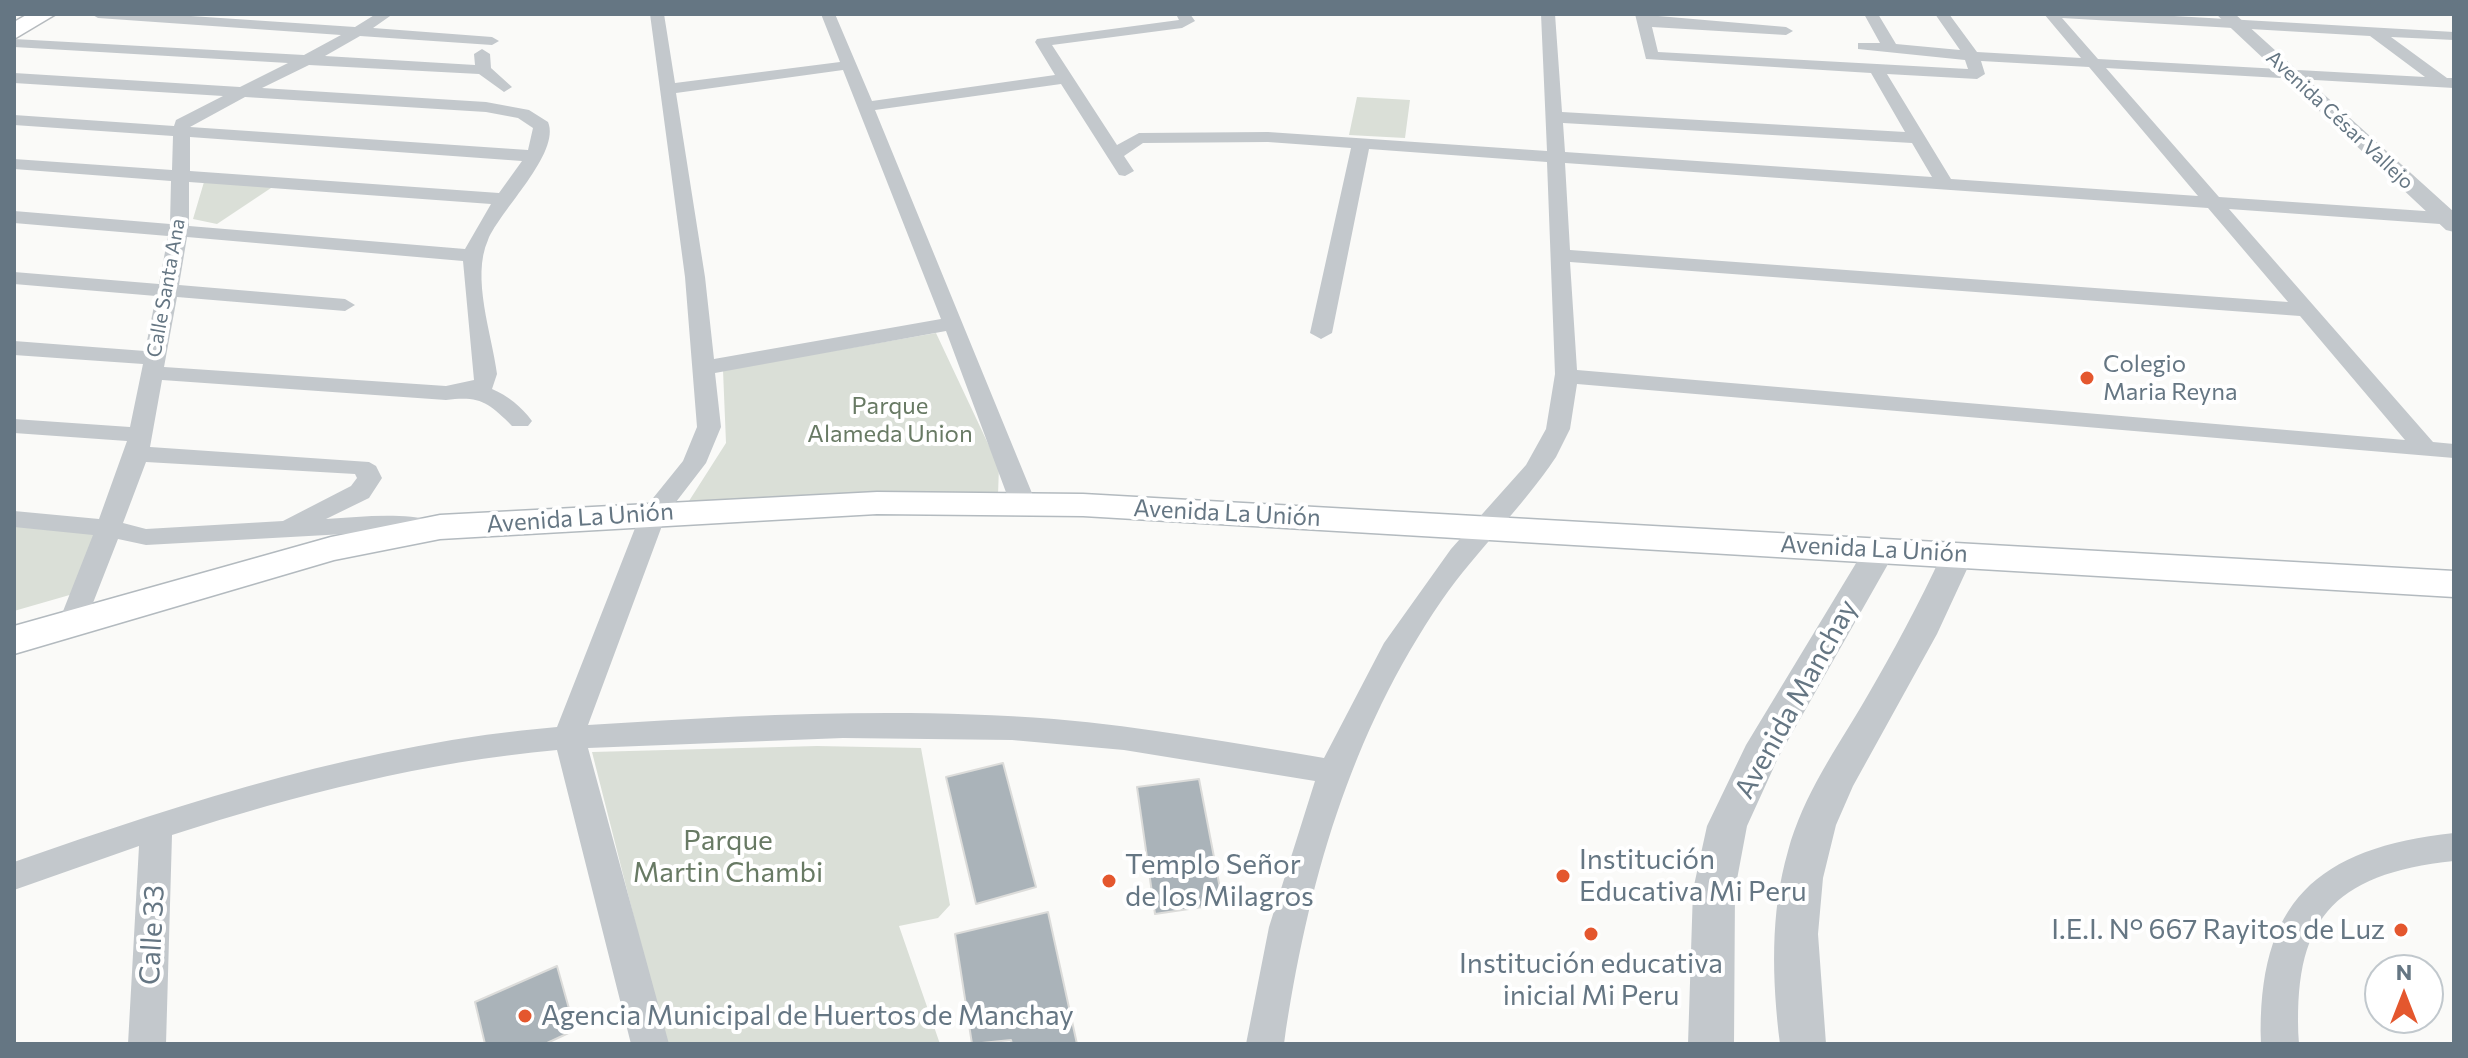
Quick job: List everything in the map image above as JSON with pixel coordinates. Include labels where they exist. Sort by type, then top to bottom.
[{"type":"main road","points":[[14,32],[44,14]]},
{"type":"main road","name":"Avenida La Unión","points":[[14,640],[331,549],[440,527],[877,503],[1023,503],[2454,584]]},
{"type":"street","points":[[98,14],[499,38],[481,54],[483,70]]},
{"type":"street","points":[[179,131],[182,124],[236,94],[310,60],[386,14]]},
{"type":"street","points":[[650,1044],[569,735],[654,513],[703,448],[709,427],[695,277],[657,14]]},
{"type":"street","points":[[828,14],[1023,503]]},
{"type":"street","points":[[1125,171],[1042,42],[1182,24],[1188,21],[1183,14]]},
{"type":"street","points":[[1265,1044],[1291,908],[1334,772],[1356,720],[1403,635],[1483,527],[1534,472],[1551,446],[1562,411],[1565,376],[1558,158],[1548,14]]},
{"type":"street","points":[[1871,14],[1890,48]]},
{"type":"street","points":[[1786,31],[1643,18],[1651,56],[1971,76],[1978,70],[1972,56],[1942,14]]},
{"type":"street","points":[[2051,14],[2425,448]]},
{"type":"street","points":[[2062,14],[2240,19],[2454,36]]},
{"type":"street","points":[[2350,14],[2448,83]]},
{"type":"street","name":"Avenida César Vallejo","points":[[2240,19],[2337,120],[2451,221]]},
{"type":"street","name":"Avenida César Vallejo","points":[[2240,19],[2313,74],[2431,175]]},
{"type":"street","points":[[14,43],[483,70],[504,87]]},
{"type":"street","points":[[1863,46],[1972,56],[2448,83]]},
{"type":"street","points":[[667,89],[849,65]]},
{"type":"street","points":[[1878,72],[1945,184]]},
{"type":"street","points":[[14,78],[486,107],[523,114],[542,126],[543,132],[533,156],[481,234],[473,256],[486,374],[485,383],[475,390],[446,393],[152,366],[14,348]]},
{"type":"street","points":[[864,107],[1068,78]]},
{"type":"street","points":[[1554,117],[1919,138]]},
{"type":"street","points":[[14,120],[533,156]]},
{"type":"street","name":"Calle Santa Ana","points":[[72,624],[111,529],[139,445],[179,230],[182,175],[179,131]]},
{"type":"street","points":[[1115,155],[1135,139],[1144,137],[1268,137],[2451,221]]},
{"type":"street","points":[[1321,333],[1361,144]]},
{"type":"street","points":[[14,164],[503,199]]},
{"type":"street","points":[[14,217],[473,256]]},
{"type":"street","points":[[1560,255],[2306,310]]},
{"type":"street","points":[[14,278],[345,305]]},
{"type":"street","points":[[703,368],[953,323]]},
{"type":"street","points":[[1565,376],[2454,451]]},
{"type":"street","points":[[475,390],[500,401],[520,421]]},
{"type":"street","points":[[14,426],[139,445],[360,467],[367,471],[370,478],[360,492],[282,530]]},
{"type":"street","points":[[14,519],[111,529],[146,537],[381,524],[440,527]]},
{"type":"street","name":"Avenida Manchay","points":[[1711,1044],[1714,890],[1727,826],[1760,755],[1880,550]]},
{"type":"street","points":[[1803,1044],[1797,974],[1798,924],[1815,828],[1829,797],[1924,630],[1958,554]]},
{"type":"street","points":[[14,876],[156,826],[297,784],[404,759],[569,735],[840,727],[1050,731],[1137,739],[1334,772]]},
{"type":"street","name":"Calle 33","points":[[147,1044],[156,826]]},
{"type":"street","points":[[2280,1044],[2280,983],[2286,952],[2301,918],[2318,897],[2356,868],[2375,859],[2454,847]]},
{"type":"green space","points":[[1357,97],[1410,100],[1405,138],[1349,135]]},
{"type":"green space","points":[[204,182],[274,186],[217,224],[193,219]]},
{"type":"green space","name":"Parque Alameda Union","points":[[936,333],[999,467],[998,495],[689,501],[726,443],[723,370]]},
{"type":"green space","points":[[14,525],[94,532],[80,592],[14,611]]},
{"type":"green space","name":"Parque Martin Chambi","points":[[817,746],[921,748],[950,905],[938,918],[899,926],[940,1044],[666,1044],[592,752]]},
{"type":"building","points":[[1003,763],[1036,887],[976,904],[946,777]]},
{"type":"building","points":[[1199,779],[1223,904],[1155,914],[1137,787]]},
{"type":"building","points":[[1048,912],[1077,1044],[1012,1044],[1011,1040],[972,1044],[955,934]]},
{"type":"building","name":"Agencia Municipal de Huertos de Manchay","points":[[557,966],[575,1030],[545,1044],[485,1044],[475,1002]]},
{"type":"place","name":"Colegio Maria Reyna","points":[[2087,378]]},
{"type":"place","name":"Institución Educativa Mi Peru","points":[[1563,876]]},
{"type":"place","name":"Templo Señor de los Milagros","points":[[1109,881]]},
{"type":"place","name":"I.E.I. N° 667 Rayitos de Luz","points":[[2401,930]]},
{"type":"place","name":"Institución educativa inicial Mi Peru","points":[[1591,934]]},
{"type":"place","name":"Agencia Municipal de Huertos de Manchay","points":[[525,1016]]}]
